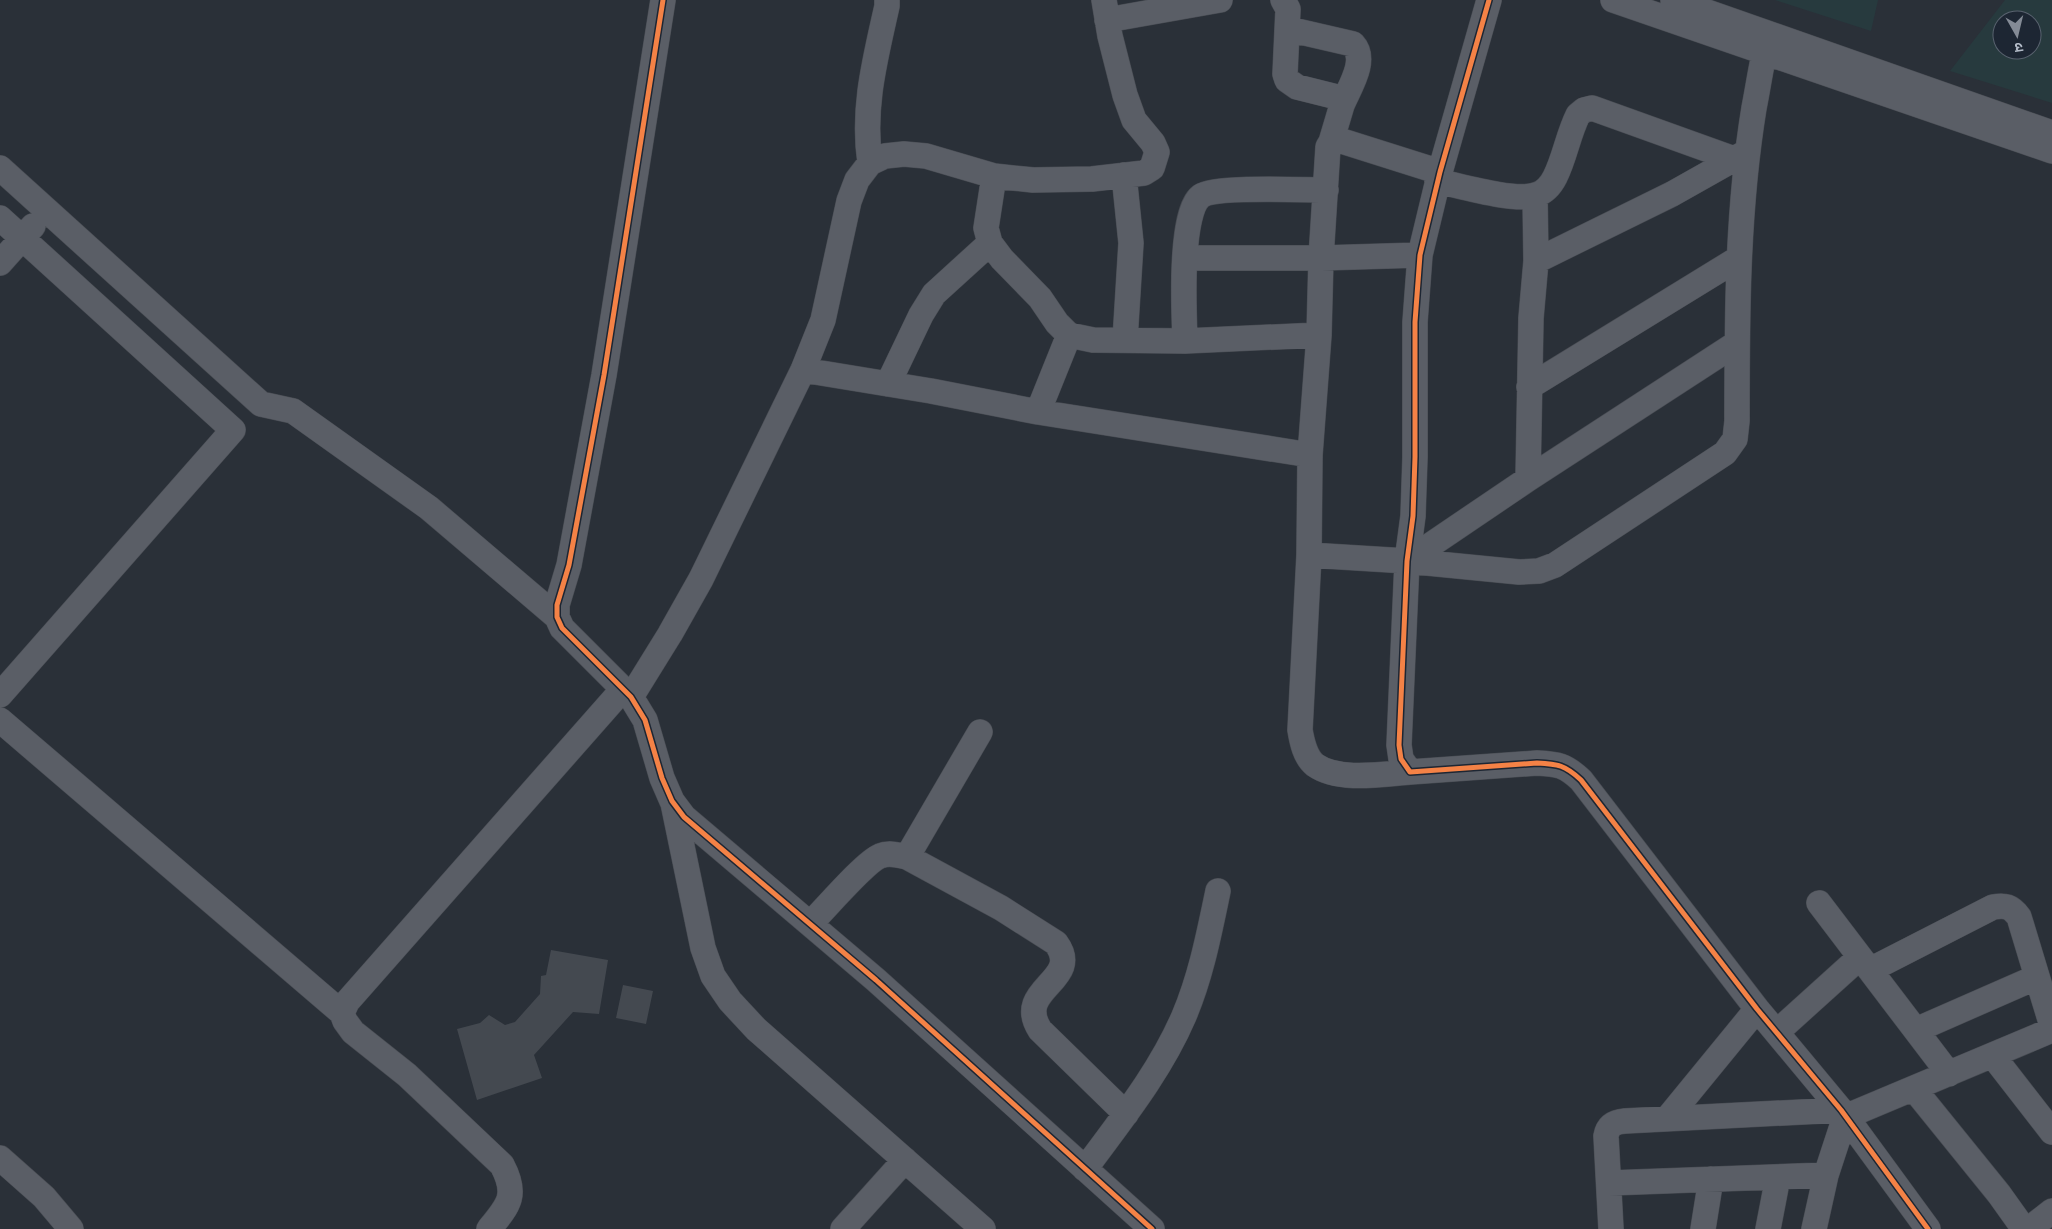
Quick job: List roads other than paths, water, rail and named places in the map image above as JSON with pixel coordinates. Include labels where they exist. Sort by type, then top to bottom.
[{"type":"street","points":[[663,0],[602,385],[569,565],[557,605],[557,617],[562,628],[627,693],[645,720],[662,778],[672,801],[703,948],[713,976],[730,1001],[756,1029],[983,1229]]},
{"type":"street","points":[[870,163],[866,117],[887,0]]},
{"type":"street","points":[[342,1013],[347,1002],[627,693],[670,634],[701,578],[803,370],[823,320],[849,201],[857,180],[870,163],[885,156],[904,154],[994,176],[1033,180],[1092,179],[1144,173],[1152,168],[1156,152],[1153,142],[1134,120],[1125,95],[1105,10],[1220,0]]},
{"type":"street","points":[[1283,0],[1288,9],[1285,74],[1287,80],[1297,87],[1337,97],[1342,105]]},
{"type":"street","points":[[1410,772],[1401,759],[1399,746],[1406,561],[1412,516],[1415,457],[1415,322],[1420,255],[1438,176],[1489,0]]},
{"type":"street","points":[[1612,0],[1767,43],[2052,132]]},
{"type":"street","points":[[1673,0],[1767,43],[2052,151]]},
{"type":"street","points":[[1288,29],[1353,44],[1360,56],[1328,147],[1321,258],[1319,335],[1310,455],[1309,555],[1300,730],[1304,749],[1314,764],[1335,773],[1363,775],[1537,763],[1555,764],[1569,769],[1581,780],[1757,1009],[1843,1114],[1928,1229]]},
{"type":"street","points":[[1309,555],[1406,561],[1519,572],[1538,571],[1555,565],[1725,453],[1735,439],[1737,421],[1741,155],[1767,43]]},
{"type":"street","points":[[1331,142],[1338,140],[1438,176],[1506,195],[1524,197],[1535,195],[1547,189],[1555,177],[1578,115],[1584,110],[1592,108],[1741,155]]},
{"type":"street","points":[[1536,260],[1664,198],[1741,155]]},
{"type":"street","points":[[0,168],[261,404],[293,411],[428,508],[557,617]]},
{"type":"street","points":[[1124,175],[1131,243],[1125,340]]},
{"type":"street","points":[[994,176],[986,228],[990,243],[1002,259],[1040,298],[1057,323],[1069,335],[1093,340],[1185,341],[1319,335]]},
{"type":"street","points":[[1185,341],[1183,291],[1188,222],[1193,206],[1201,196],[1213,192],[1231,190],[1326,190]]},
{"type":"street","points":[[1528,479],[1531,318],[1536,260],[1535,195]]},
{"type":"street","points":[[0,263],[47,212]]},
{"type":"street","points":[[0,218],[233,430],[0,695]]},
{"type":"street","points":[[888,384],[921,315],[934,294],[990,243]]},
{"type":"street","points":[[1186,258],[1321,258],[1420,255]]},
{"type":"street","points":[[1529,387],[1738,258]]},
{"type":"street","points":[[1038,412],[1069,335]]},
{"type":"street","points":[[1406,561],[1737,343]]},
{"type":"street","points":[[803,370],[1038,412],[1310,455]]},
{"type":"street","points":[[0,720],[342,1013],[353,1032],[407,1075],[502,1165],[510,1181],[510,1196],[505,1210],[489,1229]]},
{"type":"street","points":[[907,857],[980,732]]},
{"type":"street","points":[[672,801],[684,817],[811,924],[1152,1229]]},
{"type":"street","points":[[811,924],[866,867],[880,856],[894,854],[907,857],[1001,908],[1056,943],[1062,950],[1063,960],[1054,979],[1037,999],[1033,1008],[1034,1021],[1040,1030],[1126,1114]]},
{"type":"street","points":[[1085,1169],[1126,1114],[1164,1056],[1184,1016],[1201,970],[1218,891]]},
{"type":"street","points":[[1819,903],[1945,1069]]},
{"type":"street","points":[[1611,1229],[1606,1136],[1611,1124],[1625,1121],[1667,1119],[1843,1114],[1914,1089],[1945,1069],[1993,1056],[2051,1024],[2019,917],[2012,908],[2003,905],[1992,907],[1865,963],[1777,1032]]},
{"type":"street","points":[[1916,1030],[2037,977]]},
{"type":"street","points":[[1667,1119],[1757,1009]]},
{"type":"street","points":[[1993,1056],[2052,1132]]},
{"type":"street","points":[[1914,1089],[1999,1194],[2024,1229]]},
{"type":"street","points":[[1821,1223],[1826,1175],[1843,1114]]},
{"type":"street","points":[[0,1158],[44,1197],[71,1229]]},
{"type":"street","points":[[843,1229],[905,1160]]},
{"type":"street","points":[[1608,1183],[1826,1175]]},
{"type":"street","points":[[1768,1229],[1778,1176]]},
{"type":"street","points":[[1703,1229],[1711,1179]]},
{"type":"street","points":[[2030,1229],[2052,1211]]}]
